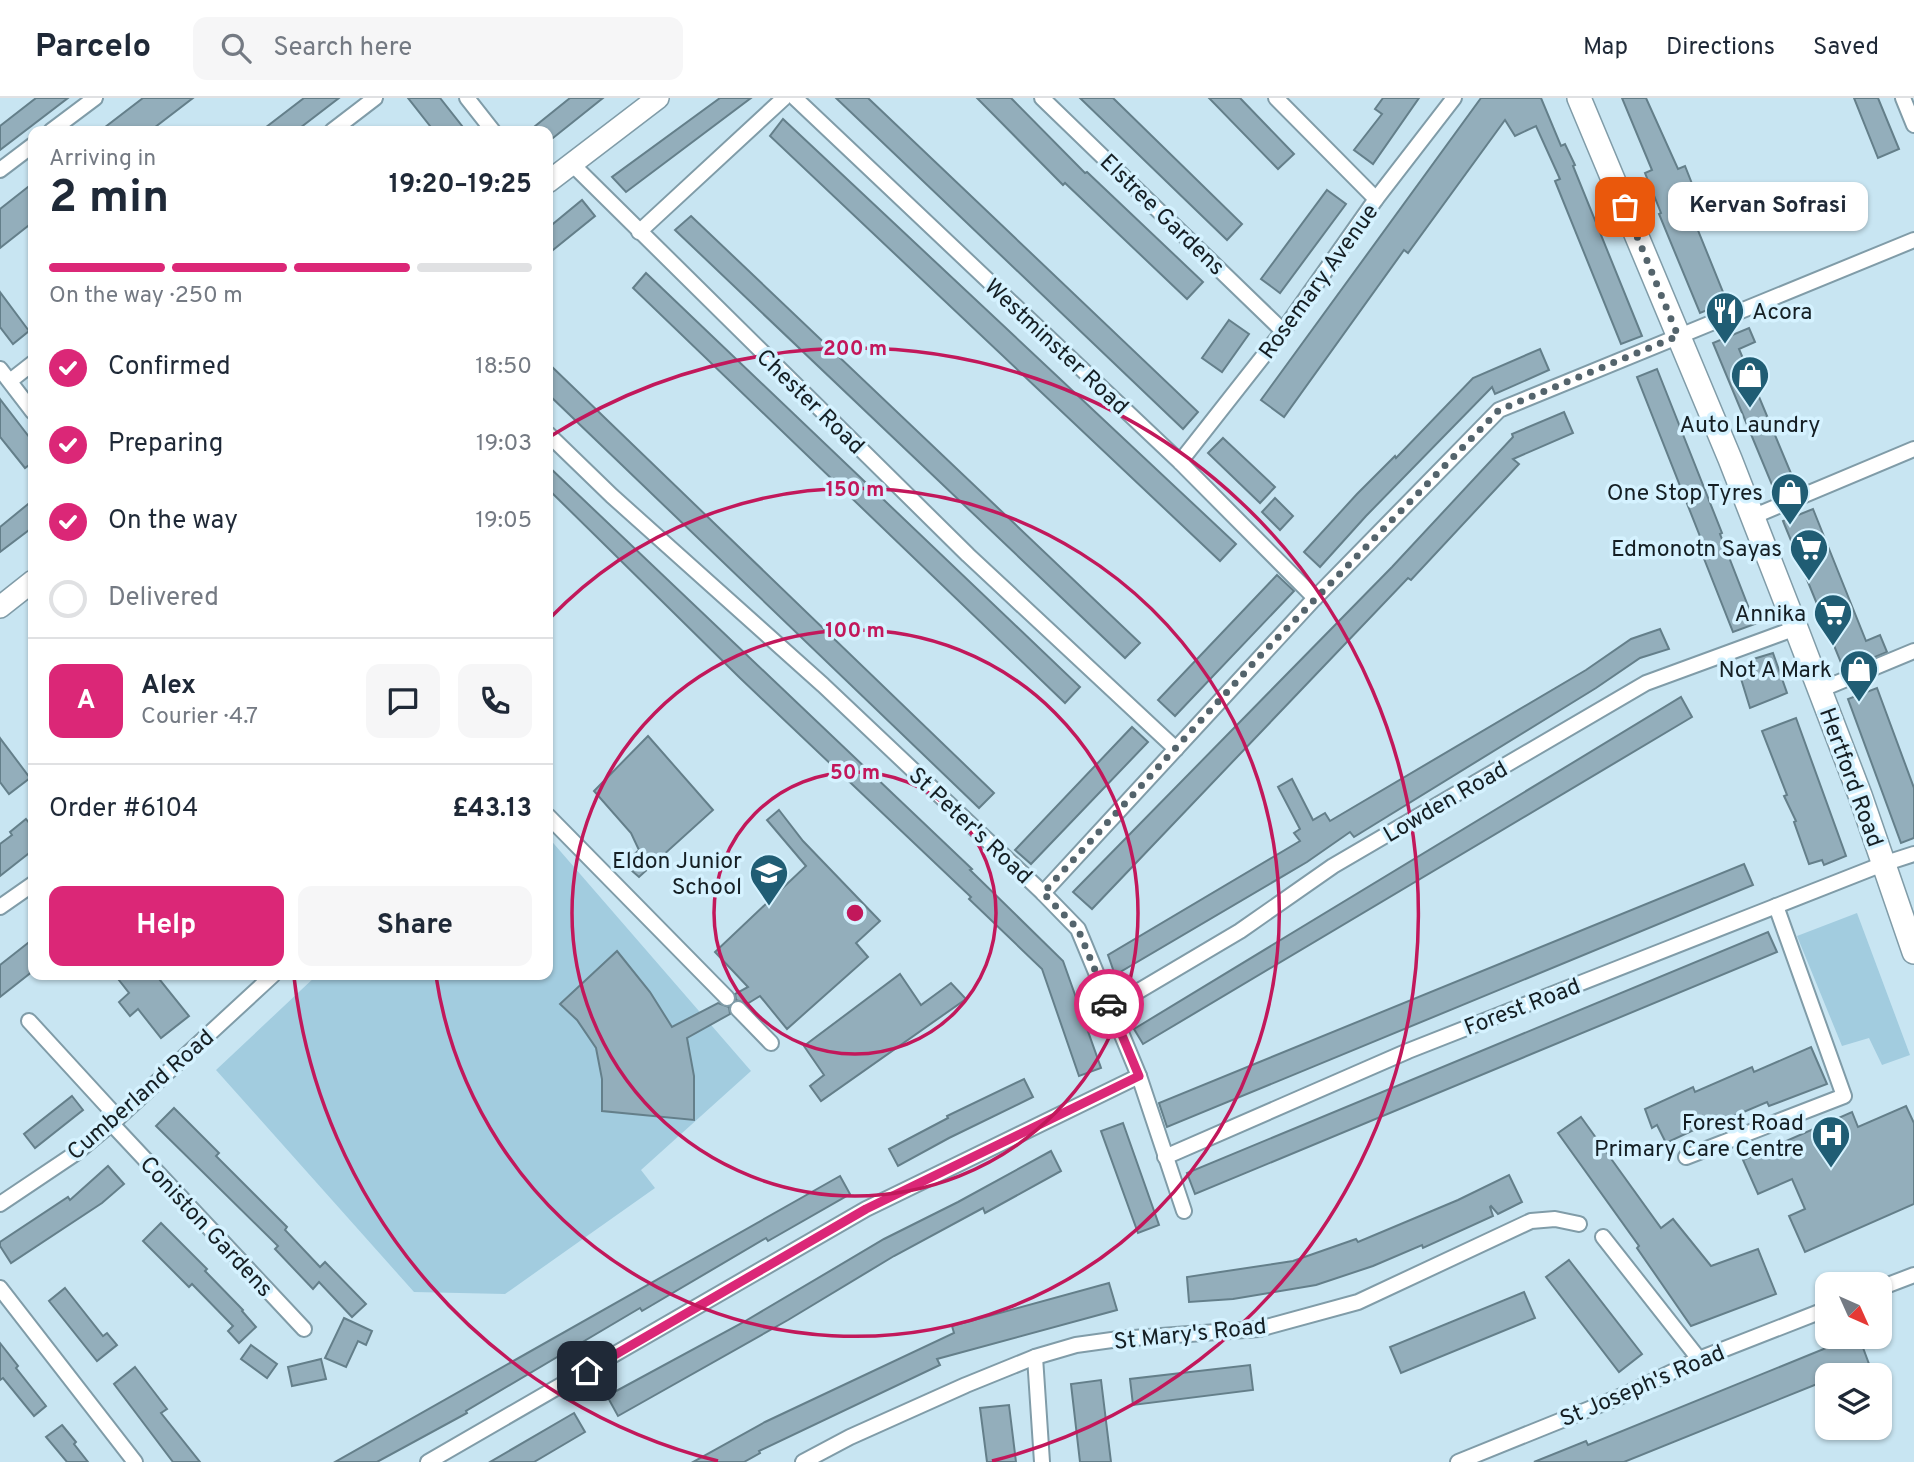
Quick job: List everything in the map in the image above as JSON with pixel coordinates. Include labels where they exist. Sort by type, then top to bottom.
[{"type":"main road","name":"Hertford Road","points":[[1579,98],[1796,628],[1860,795],[1914,952]]},
{"type":"street","points":[[58,126],[95,98]]},
{"type":"street","points":[[339,126],[375,98]]},
{"type":"street","points":[[467,98],[489,126]]},
{"type":"street","points":[[553,178],[658,98]]},
{"type":"street","points":[[639,232],[784,98]]},
{"type":"street","name":"Westminster Road","points":[[795,98],[1180,462],[1315,598]]},
{"type":"street","name":"Elstree Gardens","points":[[1042,98],[1283,331]]},
{"type":"street","points":[[1276,98],[1376,199]]},
{"type":"street","name":"Rosemary Avenue","points":[[1180,462],[1283,331],[1376,199],[1454,98]]},
{"type":"street","points":[[1903,98],[1914,125]]},
{"type":"street","points":[[0,170],[28,149]]},
{"type":"street","name":"Chester Road","points":[[572,164],[968,555],[1176,749]]},
{"type":"street","points":[[1043,893],[1315,598],[1499,410],[1914,240]]},
{"type":"street","points":[[10,381],[28,367]]},
{"type":"street","points":[[0,369],[28,405]]},
{"type":"street","name":"St Peter's Road","points":[[553,439],[612,496],[823,685],[1078,929],[1139,1076],[1184,1211]]},
{"type":"street","points":[[1752,517],[1914,449]]},
{"type":"street","points":[[0,607],[28,586]]},
{"type":"street","name":"Lowden Road","points":[[1110,1008],[1240,931],[1333,866],[1646,683],[1796,628]]},
{"type":"street","points":[[1820,690],[1914,651]]},
{"type":"street","points":[[553,821],[771,1043]]},
{"type":"street","name":"Forest Road","points":[[1165,1157],[1408,1051],[1882,864],[1914,854]]},
{"type":"street","points":[[0,907],[28,887]]},
{"type":"street","points":[[1686,1157],[1844,1096],[1776,906]]},
{"type":"street","name":"Cumberland Road","points":[[0,1204],[76,1153],[268,980]]},
{"type":"street","name":"Coniston Gardens","points":[[29,1021],[114,1121],[304,1329]]},
{"type":"street","points":[[428,1462],[866,1209],[1139,1076]]},
{"type":"street","name":"St Mary's Road","points":[[803,1462],[850,1437],[1035,1357],[1076,1345],[1119,1339],[1259,1329],[1358,1302],[1531,1221],[1555,1219],[1579,1224]]},
{"type":"street","points":[[1603,1237],[1699,1359]]},
{"type":"street","points":[[1892,1283],[1914,1275]]},
{"type":"street","points":[[0,1289],[135,1462]]},
{"type":"street","name":"St Joseph's Road","points":[[1458,1462],[1624,1395],[1699,1359],[1815,1315]]},
{"type":"street","points":[[1035,1357],[1042,1462]]},
{"type":"shaded area","points":[[553,843],[751,1071],[641,1170],[655,1188],[505,1294],[414,1292],[216,1070],[312,980],[553,980]]},
{"type":"shaded area","points":[[1857,913],[1910,1055],[1882,1065],[1869,1038],[1842,1046],[1797,936]]},
{"type":"building","points":[[36,98],[68,98],[0,150],[0,126]]},
{"type":"building","points":[[143,98],[193,98],[157,126],[107,126]]},
{"type":"building","points":[[304,98],[339,98],[303,126],[268,126]]},
{"type":"building","points":[[408,98],[440,98],[462,126],[430,126]]},
{"type":"building","points":[[570,98],[603,98],[553,138],[553,126],[535,126]]},
{"type":"building","points":[[720,98],[751,98],[626,192],[612,177]]},
{"type":"building","points":[[836,98],[868,98],[1198,412],[1183,429]]},
{"type":"building","points":[[977,98],[1011,98],[1085,173],[1203,282],[1187,299],[1065,183],[1063,185]]},
{"type":"building","points":[[1080,98],[1113,98],[1242,224],[1227,240]]},
{"type":"building","points":[[1209,98],[1240,98],[1294,154],[1278,169]]},
{"type":"building","points":[[1383,98],[1419,98],[1373,164],[1354,150],[1382,114],[1375,109]]},
{"type":"building","points":[[1481,98],[1541,98],[1561,146],[1565,144],[1575,165],[1573,166],[1642,336],[1621,344],[1555,181],[1560,179],[1536,126],[1515,136],[1505,120],[1408,253],[1404,250],[1284,417],[1261,400]]},
{"type":"building","points":[[1622,98],[1646,98],[1678,169],[1685,166],[1702,209],[1691,213],[1727,302],[1700,313],[1659,214],[1661,213],[1645,173],[1652,170]]},
{"type":"building","points":[[1854,98],[1878,98],[1899,149],[1878,158]]},
{"type":"building","points":[[783,119],[1236,544],[1220,561],[770,136]]},
{"type":"building","points":[[28,187],[28,226],[0,248],[0,209]]},
{"type":"building","points":[[1327,190],[1346,204],[1280,293],[1261,279]]},
{"type":"building","points":[[582,200],[595,216],[553,250],[553,224]]},
{"type":"building","points":[[691,216],[1140,643],[1125,658],[675,230]]},
{"type":"building","points":[[646,273],[1080,687],[1065,703],[633,288]]},
{"type":"building","points":[[0,292],[28,332],[13,344],[0,327]]},
{"type":"building","points":[[1229,320],[1249,334],[1222,372],[1202,358]]},
{"type":"building","points":[[1749,328],[1755,342],[1739,349],[1795,483],[1775,492],[1713,343]]},
{"type":"building","points":[[1540,349],[1549,370],[1495,394],[1492,387],[1320,567],[1304,552],[1357,494],[1395,456],[1396,458],[1473,378]]},
{"type":"building","points":[[553,368],[994,793],[979,808],[553,399]]},
{"type":"building","points":[[1657,369],[1755,624],[1733,632],[1701,551],[1705,549],[1637,377]]},
{"type":"building","points":[[0,399],[28,435],[28,466],[25,468],[0,437]]},
{"type":"building","points":[[1564,412],[1573,433],[1513,459],[1519,464],[1411,580],[1408,578],[1092,909],[1073,892],[1392,567],[1513,437],[1512,434]]},
{"type":"building","points":[[1223,438],[1275,487],[1260,503],[1208,453]]},
{"type":"building","points":[[553,471],[972,869],[970,870],[1063,961],[1101,1068],[1079,1076],[1042,969],[969,899],[971,897],[740,678],[553,494]]},
{"type":"building","points":[[1275,498],[1293,516],[1280,530],[1262,512]]},
{"type":"building","points":[[28,504],[28,531],[0,552],[0,527]]},
{"type":"building","points":[[1813,509],[1866,641],[1880,635],[1887,652],[1844,670],[1783,521]]},
{"type":"building","points":[[1277,575],[1294,591],[1175,716],[1158,700]]},
{"type":"building","points":[[1660,629],[1669,649],[1640,658],[1354,837],[1350,832],[1307,862],[1115,975],[1108,955],[1300,841],[1294,833],[1300,829],[1278,787],[1292,779],[1313,820],[1325,813],[1330,821],[1586,670],[1631,639]]},
{"type":"building","points":[[1773,653],[1787,693],[1750,708],[1738,669],[1751,665],[1750,660]]},
{"type":"building","points":[[1877,688],[1914,788],[1914,838],[1901,843],[1848,699]]},
{"type":"building","points":[[1681,697],[1692,717],[1143,1044],[1134,1029]]},
{"type":"building","points":[[1796,718],[1846,856],[1824,865],[1822,860],[1809,864],[1794,822],[1796,821],[1784,796],[1787,795],[1762,731]]},
{"type":"building","points":[[1132,727],[1148,742],[1031,864],[1015,850]]},
{"type":"building","points":[[648,736],[713,810],[639,877],[624,864],[639,850],[631,833],[594,791]]},
{"type":"building","points":[[0,738],[28,775],[28,780],[9,794],[0,782]]},
{"type":"building","points":[[779,810],[803,841],[880,921],[856,943],[868,957],[787,1029],[760,996],[747,1004],[736,1000],[735,994],[748,987],[715,952],[806,866],[767,820]]},
{"type":"building","points":[[26,819],[28,854],[0,876],[0,844],[12,835],[10,832]]},
{"type":"building","points":[[1744,864],[1753,885],[1167,1127],[1159,1103]]},
{"type":"building","points":[[1768,932],[1777,952],[1195,1194],[1187,1173]]},
{"type":"building","points":[[28,943],[28,975],[0,997],[0,965]]},
{"type":"building","points":[[617,951],[650,992],[672,1027],[718,1003],[729,1007],[730,1014],[687,1038],[694,1076],[694,1120],[602,1111],[602,1079],[596,1048],[577,1020],[560,1004]]},
{"type":"building","points":[[900,974],[921,1005],[951,983],[966,999],[821,1101],[810,1086],[824,1075],[804,1046]]},
{"type":"building","points":[[119,980],[160,980],[189,1016],[161,1038],[138,1009],[130,1016],[119,1002],[129,993]]},
{"type":"building","points":[[1811,1047],[1827,1084],[1769,1106],[1767,1102],[1713,1125],[1711,1122],[1666,1143],[1657,1125],[1652,1128],[1645,1109],[1693,1087],[1695,1092],[1752,1067],[1754,1072]]},
{"type":"building","points":[[1024,1079],[1033,1097],[898,1166],[889,1149],[948,1118],[947,1116]]},
{"type":"building","points":[[72,1096],[83,1110],[35,1148],[24,1134]]},
{"type":"building","name":"Forest Road Primary Care Centre","points":[[1906,1106],[1914,1123],[1914,1204],[1805,1252],[1789,1216],[1805,1209],[1792,1179],[1758,1194],[1743,1160],[1852,1112],[1858,1127]]},
{"type":"building","points":[[174,1108],[219,1153],[216,1156],[287,1227],[285,1230],[320,1267],[325,1262],[366,1304],[352,1317],[319,1282],[313,1289],[275,1249],[278,1246],[156,1126]]},
{"type":"building","points":[[1581,1117],[1661,1228],[1673,1219],[1711,1266],[1758,1249],[1776,1294],[1691,1326],[1637,1248],[1639,1246],[1558,1133]]},
{"type":"building","points":[[1123,1123],[1159,1225],[1138,1233],[1101,1131]]},
{"type":"building","points":[[1051,1151],[1061,1171],[985,1213],[983,1208],[894,1256],[788,1320],[618,1416],[607,1396],[742,1323],[884,1239]]},
{"type":"building","points":[[108,1166],[124,1184],[102,1203],[11,1263],[0,1242],[68,1197],[70,1200]]},
{"type":"building","points":[[1509,1175],[1522,1202],[1498,1214],[1491,1206],[1493,1216],[1423,1248],[1422,1245],[1373,1266],[1316,1285],[1233,1299],[1189,1302],[1187,1277],[1293,1261],[1356,1239],[1358,1242],[1458,1200]]},
{"type":"building","points":[[840,1176],[850,1194],[768,1241],[766,1238],[642,1311],[640,1308],[466,1411],[467,1413],[377,1462],[335,1462]]},
{"type":"building","points":[[161,1223],[207,1269],[205,1271],[256,1327],[239,1343],[228,1331],[233,1326],[192,1284],[189,1287],[143,1241]]},
{"type":"building","points":[[1569,1260],[1642,1354],[1619,1372],[1546,1277]]},
{"type":"building","points":[[1109,1283],[1117,1310],[937,1359],[940,1365],[759,1451],[760,1453],[744,1462],[693,1462],[765,1422],[954,1333],[952,1326]]},
{"type":"building","points":[[65,1288],[103,1336],[107,1333],[117,1345],[97,1361],[49,1301]]},
{"type":"building","points":[[1524,1292],[1535,1318],[1401,1373],[1390,1347]]},
{"type":"building","points":[[344,1318],[372,1331],[366,1345],[358,1341],[346,1367],[325,1358]]},
{"type":"building","points":[[0,1343],[46,1406],[34,1416],[3,1378],[0,1380]]},
{"type":"building","points":[[251,1345],[277,1364],[267,1378],[241,1359]]},
{"type":"building","points":[[1824,1349],[1863,1349],[1869,1363],[1815,1363],[1815,1385],[1624,1462],[1534,1462],[1586,1441],[1588,1445]]},
{"type":"building","points":[[321,1359],[326,1379],[292,1386],[288,1367]]},
{"type":"building","points":[[1250,1365],[1253,1390],[1133,1405],[1130,1379]]},
{"type":"building","points":[[135,1367],[167,1409],[161,1413],[200,1462],[173,1462],[114,1384]]},
{"type":"building","points":[[1101,1380],[1111,1462],[1080,1462],[1071,1384]]},
{"type":"building","points":[[1009,1405],[1016,1462],[987,1462],[980,1408]]},
{"type":"building","points":[[574,1413],[585,1432],[534,1462],[490,1462]]},
{"type":"building","points":[[62,1425],[88,1462],[67,1462],[46,1437]]},
{"type":"way so far","points":[[1109,1004],[1078,929],[1043,893],[1240,677],[1499,410],[1678,336],[1625,207]]},
{"type":"place","name":"Kervan Sofrasi","points":[[1625,207]]},
{"type":"place","name":"Acora","points":[[1725,345]]},
{"type":"place","name":"Auto Laundry","points":[[1750,409]]},
{"type":"place","name":"One Stop Tyres","points":[[1790,526]]},
{"type":"place","name":"Edmonotn Sayas","points":[[1809,582]]},
{"type":"place","name":"Annika","points":[[1833,647]]},
{"type":"place","name":"Not A Mark","points":[[1859,703]]},
{"type":"place","name":"Eldon Junior School","points":[[769,907]]},
{"type":"place","name":"Forest Road Primary Care Centre","points":[[1831,1169]]},
{"type":"route","points":[[587,1371],[866,1209],[1139,1076],[1109,1004]]}]
